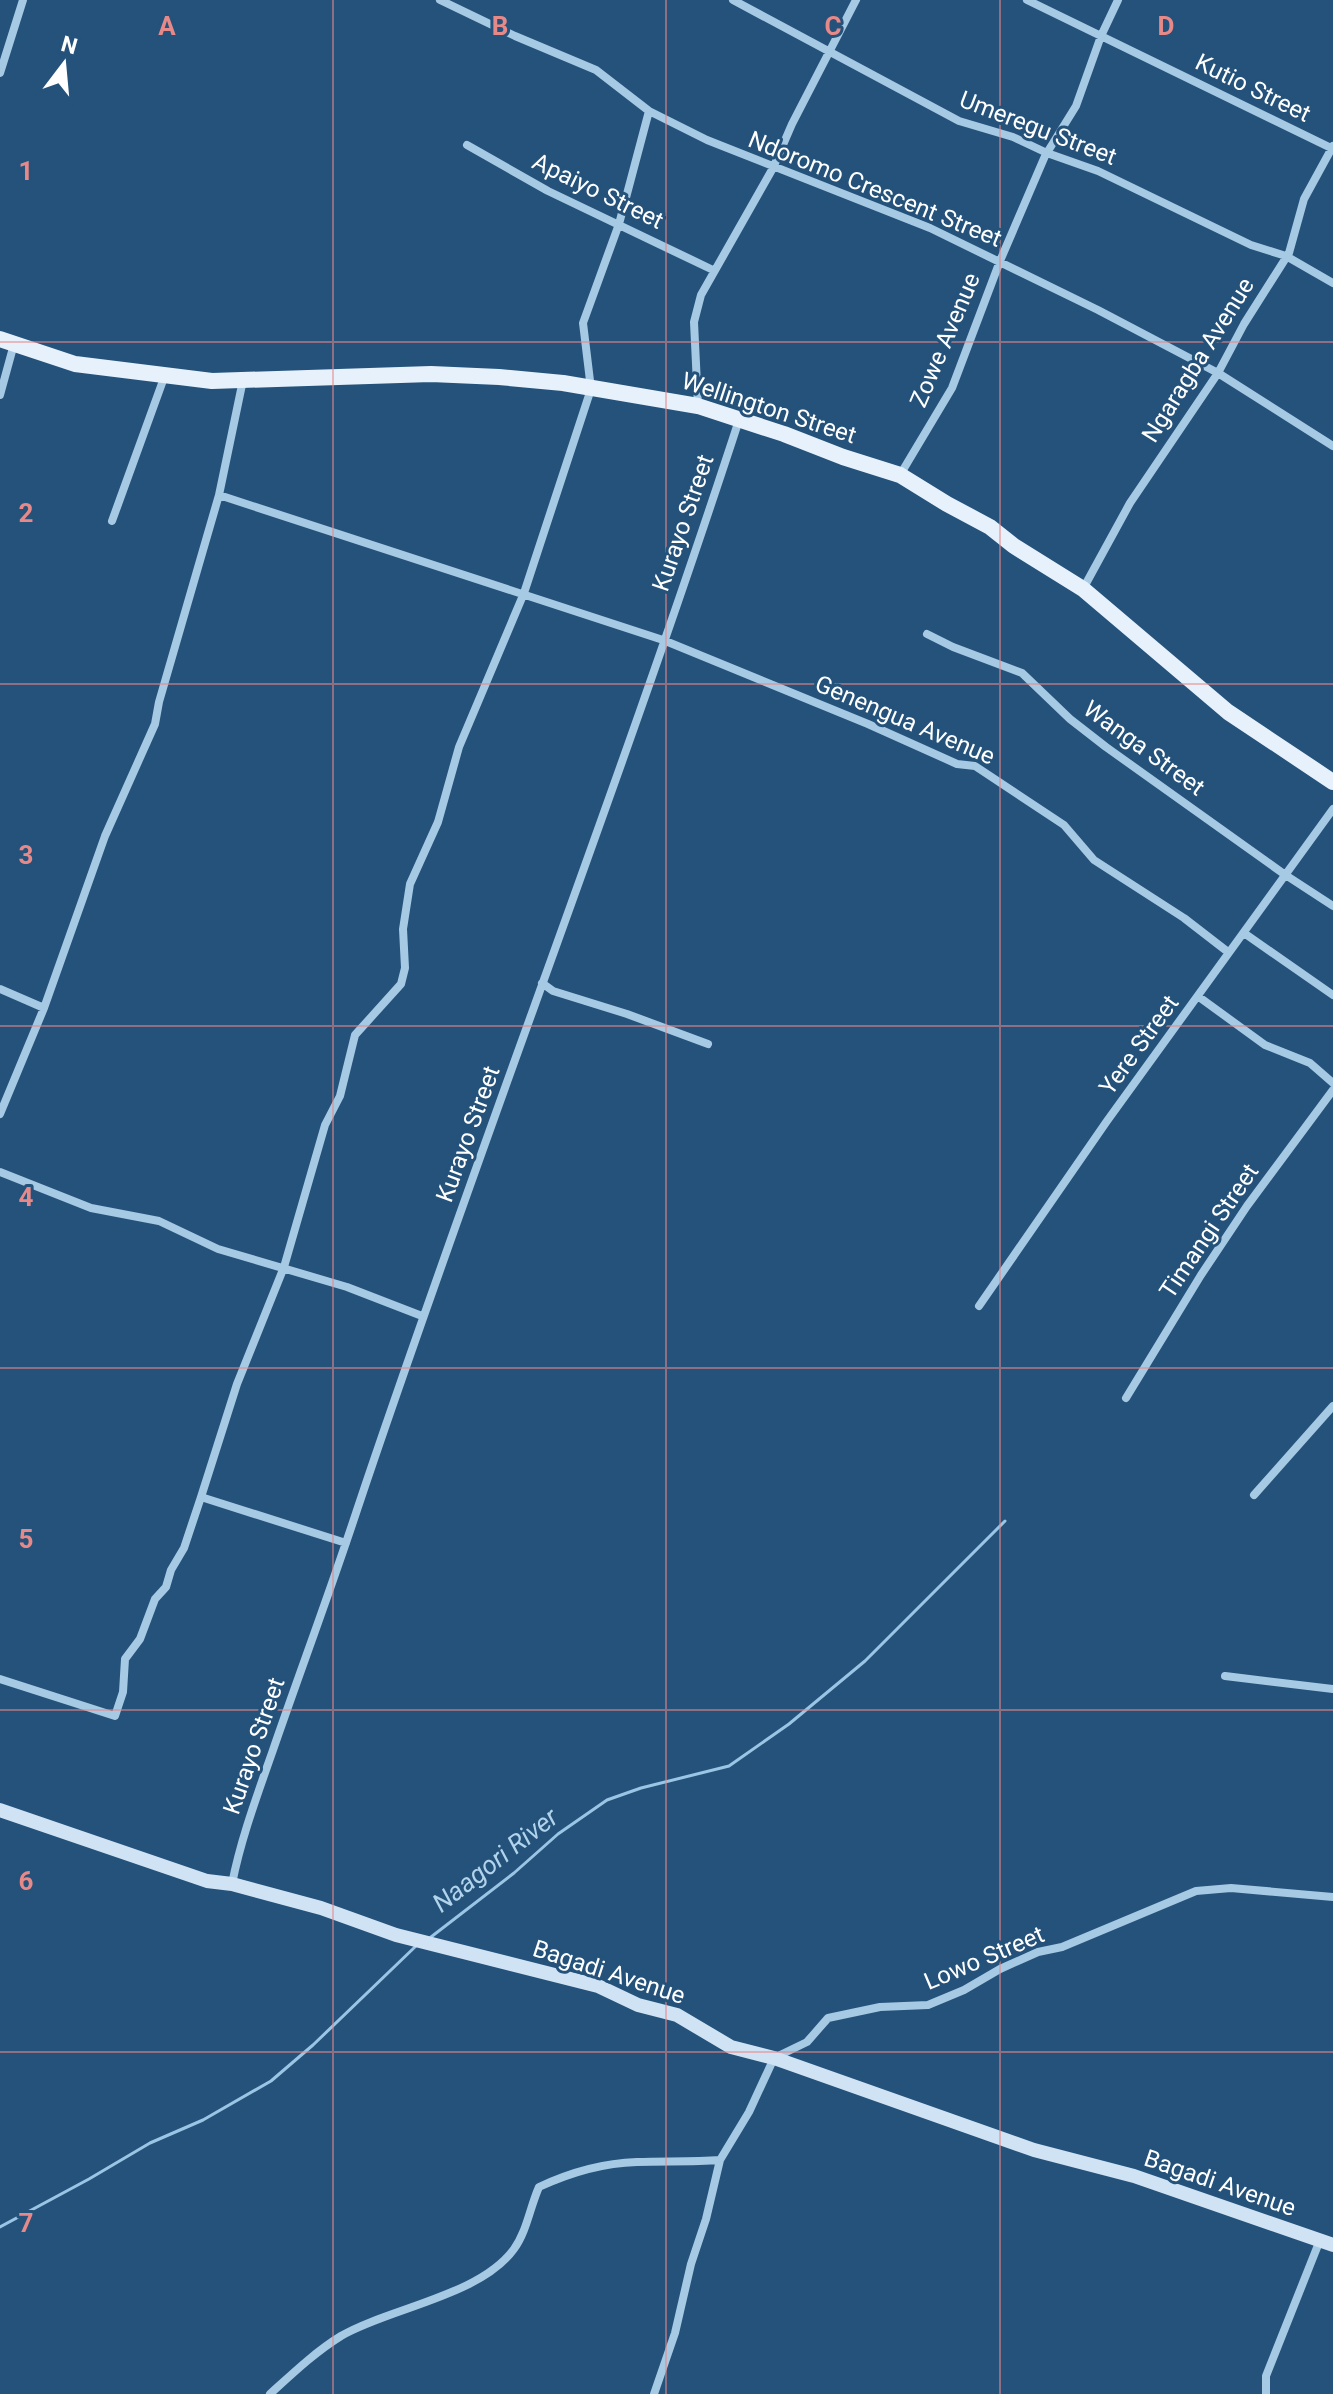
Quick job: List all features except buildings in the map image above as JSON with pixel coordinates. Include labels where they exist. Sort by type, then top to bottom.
[{"type":"main road","name":"Wellington Street","points":[[7,342],[75,364],[212,381],[431,374],[511,378],[698,406],[900,475],[990,527],[1014,546],[1083,589],[1209,698],[1333,782]]},
{"type":"street","points":[[0,73],[23,0]]},
{"type":"street","name":"Ndoromo Crescent Street","points":[[440,0],[596,70],[649,111],[718,145],[930,228],[1000,261],[1218,373],[1333,446]]},
{"type":"street","name":"Umeregu Street","points":[[733,0],[959,121],[1013,137],[1098,171],[1251,245],[1286,256],[1333,283]]},
{"type":"street","points":[[698,406],[694,322],[701,295],[773,168],[856,0]]},
{"type":"street","name":"Kutio Street","points":[[1027,0],[1333,148]]},
{"type":"street","name":"Zowe Avenue","points":[[900,475],[952,388],[1000,261],[1047,153],[1076,106],[1101,36],[1118,0]]},
{"type":"street","points":[[0,1679],[115,1716],[123,1692],[125,1659],[140,1639],[155,1599],[166,1587],[171,1570],[184,1548],[237,1384],[284,1267],[325,1125],[340,1096],[355,1035],[401,984],[405,968],[403,929],[410,884],[438,822],[459,747],[524,593],[591,389],[583,323],[619,224],[649,111]]},
{"type":"street","name":"Apaiyo Street","points":[[467,145],[548,191],[713,270]]},
{"type":"street","name":"Ngaragba Avenue","points":[[1083,589],[1130,503],[1218,373],[1289,253],[1304,199],[1333,148]]},
{"type":"street","points":[[0,395],[7,342]]},
{"type":"street","points":[[112,521],[165,374]]},
{"type":"street","points":[[0,1114],[44,1008],[105,836],[155,724],[219,495],[243,380]]},
{"type":"street","name":"Kurayo Street","points":[[232,1884],[270,1758],[422,1316],[504,1094],[739,420]]},
{"type":"street","name":"Genengua Avenue","points":[[219,495],[663,640],[957,764],[975,766],[1064,825],[1094,860],[1184,918],[1228,952]]},
{"type":"street","name":"Wanga Street","points":[[927,634],[1022,673],[1070,719],[1106,747],[1333,906]]},
{"type":"street","name":"Yere Street","points":[[979,1306],[1107,1121],[1333,809]]},
{"type":"street","points":[[1244,933],[1333,995]]},
{"type":"street","points":[[542,983],[553,991],[708,1044]]},
{"type":"street","points":[[0,989],[44,1008]]},
{"type":"street","points":[[1199,997],[1265,1045],[1310,1063],[1333,1083]]},
{"type":"street","name":"Timangi Street","points":[[1126,1398],[1224,1240],[1333,1090]]},
{"type":"street","points":[[0,1172],[91,1208],[159,1221],[218,1249],[347,1287],[422,1316]]},
{"type":"street","points":[[1254,1495],[1333,1406]]},
{"type":"street","points":[[201,1497],[346,1543]]},
{"type":"street","points":[[1225,1676],[1333,1689]]},
{"type":"street","name":"Bagadi Avenue","points":[[0,1810],[194,1877],[321,1908],[396,1935],[598,1986],[638,2005],[677,2015],[731,2047],[774,2058],[1034,2150],[1134,2176],[1326,2242]]},
{"type":"street","name":"Lowo Street","points":[[774,2058],[807,2042],[828,2018],[880,2007],[928,2005],[1038,1952],[1062,1947],[1196,1891],[1231,1888],[1333,1897]]},
{"type":"street","points":[[654,2394],[675,2333],[720,2160],[749,2112],[774,2058]]},
{"type":"street","points":[[270,2394],[342,2335],[468,2284],[496,2266],[514,2250],[539,2187],[568,2174],[634,2162],[720,2160]]},
{"type":"street","points":[[1266,2394],[1266,2376],[1326,2242]]},
{"type":"waterway","name":"Naagori River","points":[[431,1937],[514,1873],[558,1834],[607,1800],[641,1788],[729,1766],[789,1724],[865,1661],[1005,1521]]},
{"type":"waterway","name":"Naagori River","points":[[0,2227],[150,2143],[203,2120],[271,2081],[417,1945]]}]
